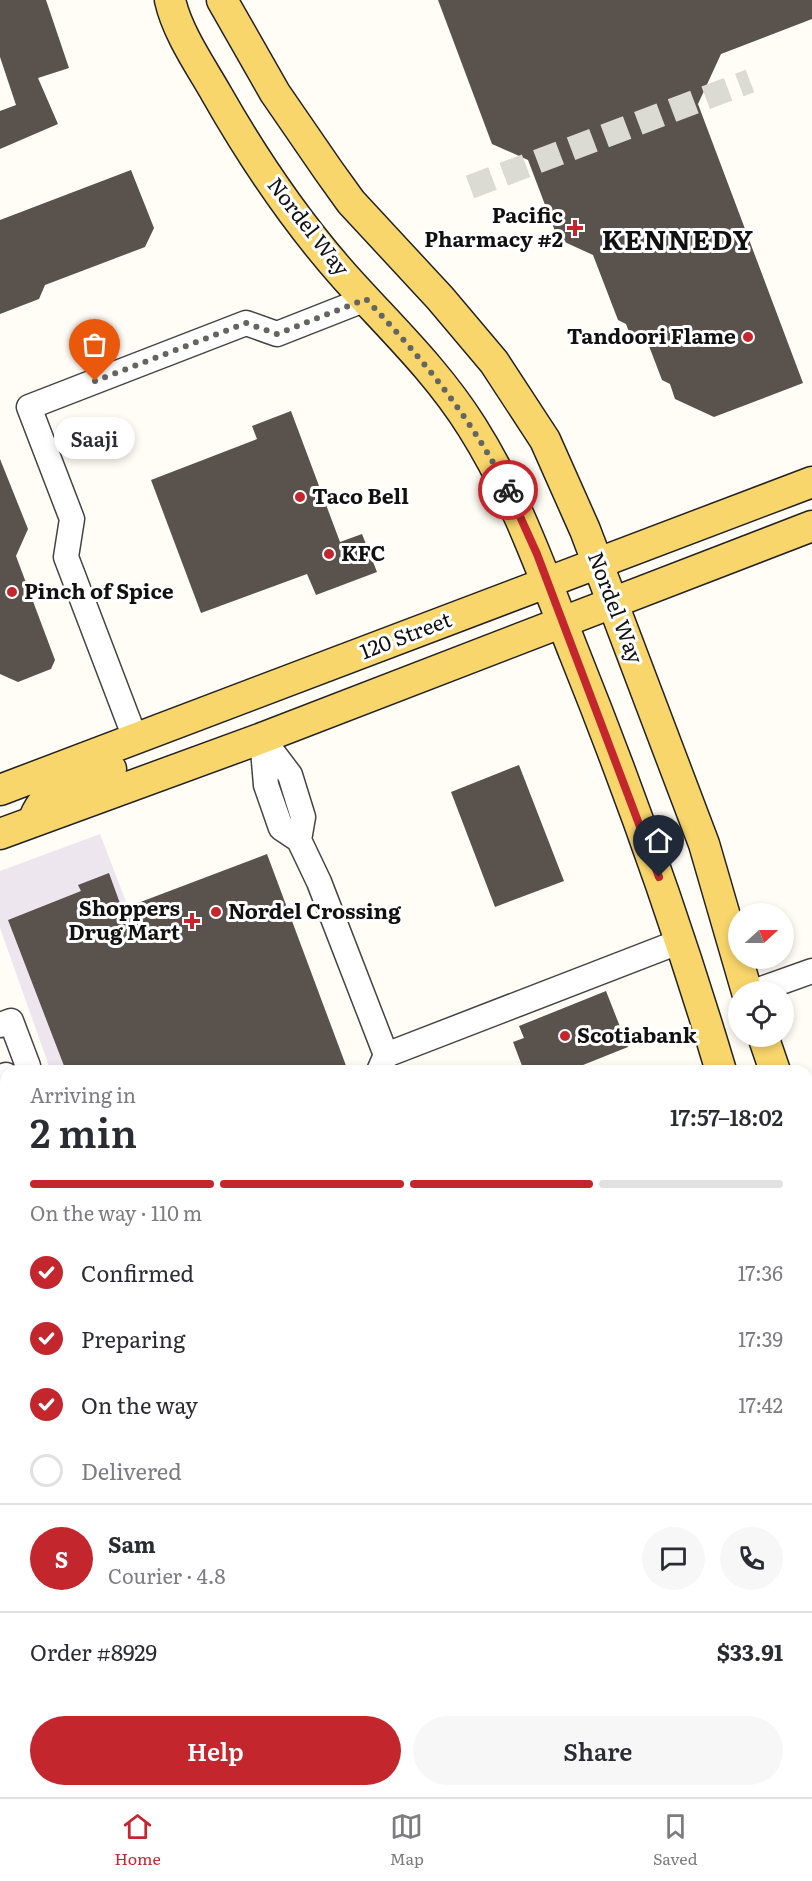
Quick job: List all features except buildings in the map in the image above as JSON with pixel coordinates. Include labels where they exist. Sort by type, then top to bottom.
[{"type":"main road","name":"Nordel Way","points":[[170,0],[184,35],[240,135],[310,235],[424,362],[472,427],[512,500],[547,582],[681,940],[719,1065]]},
{"type":"main road","name":"Nordel Way","points":[[222,0],[275,93],[345,194],[466,328],[521,402],[558,467],[613,603],[704,844],[744,981]]},
{"type":"main road","name":"120 Street","points":[[0,790],[812,482]]},
{"type":"main road","name":"120 Street","points":[[0,834],[262,738],[812,526]]},
{"type":"main road","points":[[33,822],[38,807],[44,799],[55,791],[115,767],[132,752],[135,738]]},
{"type":"main road","points":[[767,1047],[773,1065]]},
{"type":"street","points":[[135,738],[66,557],[72,519],[29,407],[246,323],[277,334],[366,299]]},
{"type":"street","points":[[262,738],[266,785],[281,828],[299,840],[319,882],[382,1063],[681,940]]},
{"type":"street","points":[[784,981],[812,971]]},
{"type":"street","points":[[0,1025],[11,1021],[28,1065]]},
{"type":"shaded area","points":[[100,834],[189,1065],[49,1065],[0,928],[0,871]]},
{"type":"tunnel","points":[[470,187],[750,81]]},
{"type":"way so far","points":[[95,381],[246,323],[277,334],[366,299],[449,392],[508,490]]},
{"type":"place","name":"Pacific Pharmacy #2","points":[[575,228]]},
{"type":"place","name":"Tandoori Flame","points":[[748,337]]},
{"type":"place","name":"Saaji","points":[[95,381]]},
{"type":"place","name":"Taco Bell","points":[[300,497]]},
{"type":"place","name":"KFC","points":[[329,554]]},
{"type":"place","name":"Pinch of Spice","points":[[12,592]]},
{"type":"place","name":"Nordel Crossing","points":[[216,912]]},
{"type":"place","name":"Shoppers Drug Mart","points":[[192,921]]},
{"type":"place","name":"Scotiabank","points":[[565,1036]]},
{"type":"district","name":"KENNEDY","points":[[678,241]]},
{"type":"route","points":[[508,490],[537,554],[659,877]]}]
